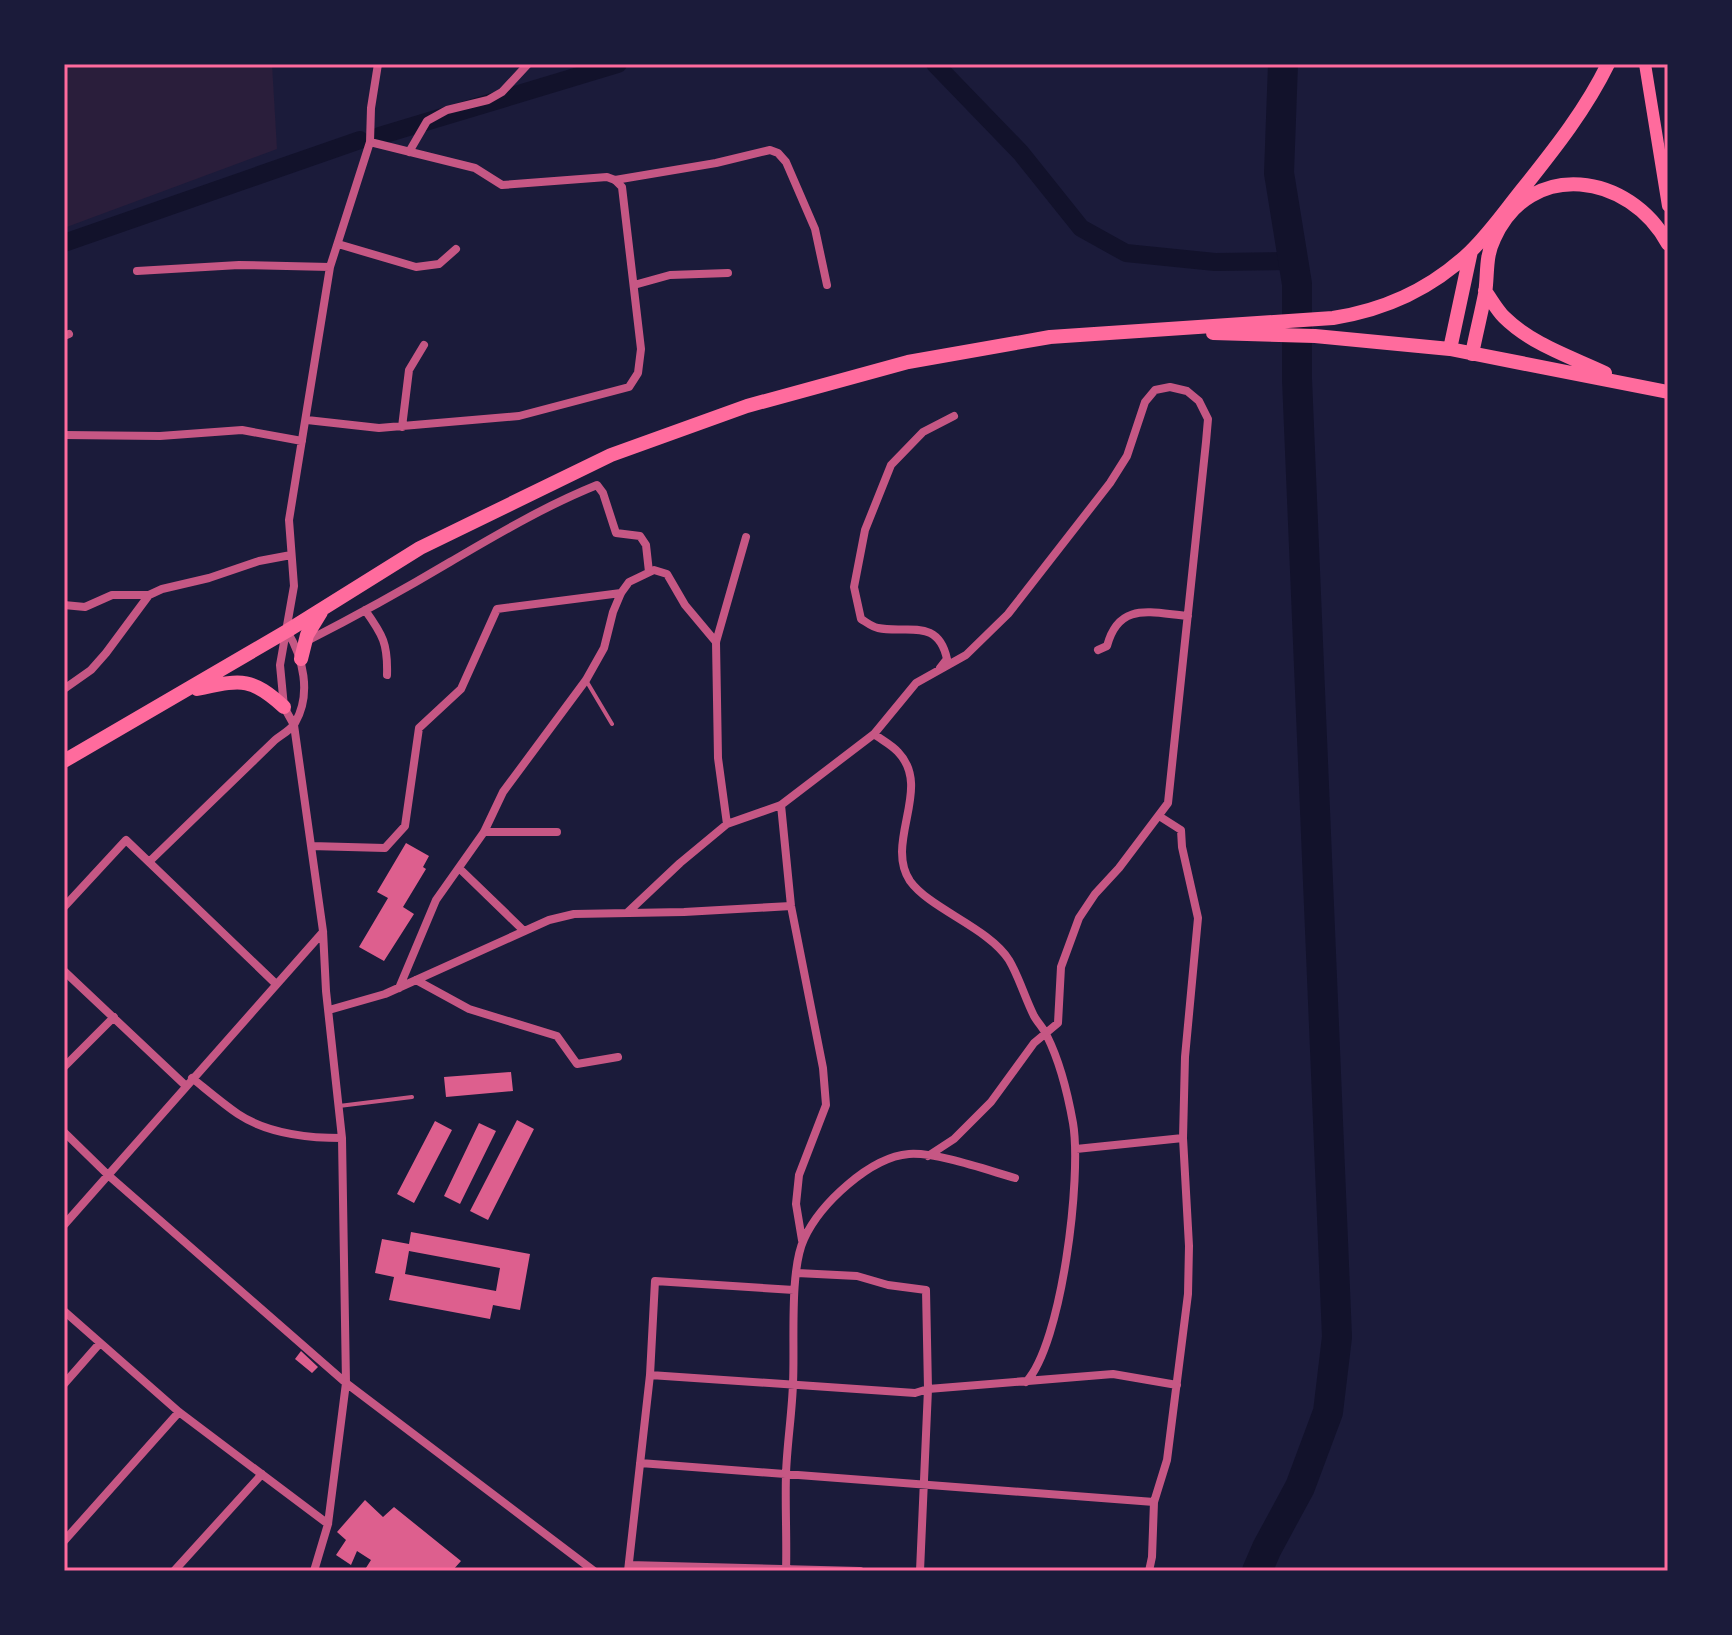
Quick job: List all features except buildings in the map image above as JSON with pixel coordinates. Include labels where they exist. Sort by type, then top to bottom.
[{"type":"main road","points":[[64,761],[287,631],[420,548],[611,455],[747,406],[908,362],[1050,337],[1223,328],[1304,320],[1367,313],[1399,301],[1421,289],[1471,251],[1568,131],[1608,64]]},
{"type":"main road","points":[[1645,64],[1668,206]]},
{"type":"main road","points":[[1472,354],[1485,291],[1486,263],[1493,241],[1505,219],[1522,202],[1542,190],[1564,184],[1590,183],[1611,191],[1648,216],[1668,244]]},
{"type":"main road","points":[[1450,349],[1471,251]]},
{"type":"main road","points":[[1485,291],[1502,316],[1521,330],[1541,343],[1623,382]]},
{"type":"main road","points":[[1223,328],[1450,349],[1668,392]]},
{"type":"main road","points":[[301,659],[304,642],[325,606]]},
{"type":"main road","points":[[185,691],[235,682],[252,683],[264,688],[284,707]]},
{"type":"street","points":[[314,1571],[328,1524],[346,1383],[342,1138],[323,931],[294,725],[284,707],[280,665],[294,586],[289,520],[330,267],[370,142],[371,108],[378,64]]},
{"type":"street","points":[[409,152],[427,121],[447,110],[488,100],[502,92],[528,64]]},
{"type":"street","points":[[307,420],[379,428],[519,416],[629,387],[638,373],[641,349],[634,285],[622,187],[615,180],[607,177],[502,185],[475,168],[370,142]]},
{"type":"street","points":[[615,180],[770,150],[778,153],[786,162],[815,229],[827,285]]},
{"type":"street","points":[[338,244],[416,267],[439,264],[456,249]]},
{"type":"street","points":[[137,271],[239,265],[330,267]]},
{"type":"street","points":[[634,285],[670,275],[728,273]]},
{"type":"street","points":[[402,427],[409,370],[424,345]]},
{"type":"street","points":[[628,912],[727,824],[781,805],[874,734],[916,683],[966,655],[1017,603],[1110,483],[1127,456],[1145,402],[1155,390],[1170,387],[1187,391],[1199,401],[1208,419],[1168,803],[1079,918],[1061,967],[1058,1023],[1034,1043],[991,1102],[954,1139],[928,1156]]},
{"type":"street","points":[[937,672],[947,659],[944,647],[936,638],[915,627],[904,630],[875,628],[861,619],[854,587],[865,530],[891,465],[923,432],[954,416]]},
{"type":"street","points":[[64,435],[160,436],[242,430],[302,441]]},
{"type":"street","points":[[304,642],[499,532],[565,497],[597,485],[603,493],[616,533],[640,536],[646,545],[649,572]]},
{"type":"street","points":[[727,824],[718,758],[716,642],[746,537]]},
{"type":"street","points":[[64,689],[91,670],[139,604],[149,595],[259,561],[291,555]]},
{"type":"street","points":[[399,988],[436,900],[484,832],[503,792],[586,680],[604,648],[613,612],[629,582],[654,570],[667,574],[685,605],[716,642]]},
{"type":"street","points":[[311,846],[385,848],[405,826],[419,728],[461,689],[497,609],[621,593]]},
{"type":"street","points":[[64,605],[85,607],[112,595],[149,595]]},
{"type":"street","points":[[365,610],[383,636],[388,652],[387,675]]},
{"type":"street","points":[[1098,650],[1107,646],[1111,633],[1122,617],[1142,612],[1188,616]]},
{"type":"street","points":[[150,861],[294,725],[304,701],[301,659],[287,631]]},
{"type":"street","points":[[874,734],[899,753],[913,781],[903,859],[910,880],[1008,959],[1036,1020],[1046,1032],[1073,1122],[1076,1149],[1066,1259],[1055,1315],[1035,1373],[1026,1382]]},
{"type":"street","points":[[781,805],[791,906],[823,1068],[826,1105],[799,1175],[796,1204],[802,1241],[794,1290],[793,1386],[786,1473],[786,1569]]},
{"type":"street","points":[[1149,1571],[1154,1502],[1167,1460],[1188,1294],[1189,1246],[1183,1138],[1185,1057],[1198,918],[1181,830],[1159,816]]},
{"type":"street","points":[[484,832],[557,832]]},
{"type":"street","points":[[64,907],[126,840],[276,984]]},
{"type":"street","points":[[460,869],[524,931]]},
{"type":"street","points":[[329,1010],[399,988],[549,920],[574,914],[791,906]]},
{"type":"street","points":[[64,1225],[323,931]]},
{"type":"street","points":[[64,971],[189,1082],[240,1116],[304,1137],[342,1138]]},
{"type":"street","points":[[416,980],[469,1009],[557,1036],[577,1064],[618,1057]]},
{"type":"street","points":[[64,1067],[114,1017]]},
{"type":"street","points":[[64,1132],[108,1175],[346,1383],[594,1571]]},
{"type":"street","points":[[1076,1149],[1183,1138]]},
{"type":"street","points":[[802,1241],[832,1200],[879,1161],[910,1154],[928,1156],[1015,1178]]},
{"type":"street","points":[[797,1273],[857,1276],[888,1285],[926,1290],[928,1389],[920,1571]]},
{"type":"street","points":[[794,1290],[655,1281],[650,1375],[628,1568],[860,1571]]},
{"type":"street","points":[[64,1311],[179,1412],[328,1524]]},
{"type":"street","points":[[64,1384],[100,1343]]},
{"type":"street","points":[[650,1375],[915,1393],[928,1389],[1113,1374],[1177,1385]]},
{"type":"street","points":[[64,1541],[179,1412]]},
{"type":"street","points":[[640,1463],[1154,1502]]},
{"type":"street","points":[[174,1571],[262,1474]]},
{"type":"lane","points":[[586,680],[612,724]]},
{"type":"lane","points":[[339,1106],[412,1097]]},
{"type":"shaded area","points":[[64,64],[272,64],[277,149],[64,228]]},
{"type":"waterway","points":[[379,136],[618,64]]},
{"type":"waterway","points":[[935,64],[1021,153],[1081,228],[1126,253],[1215,262],[1293,261]]},
{"type":"waterway","points":[[1257,1571],[1300,1487],[1328,1412],[1337,1337],[1297,379],[1297,284],[1279,173],[1283,64]]},
{"type":"waterway","points":[[64,243],[360,140]]}]
